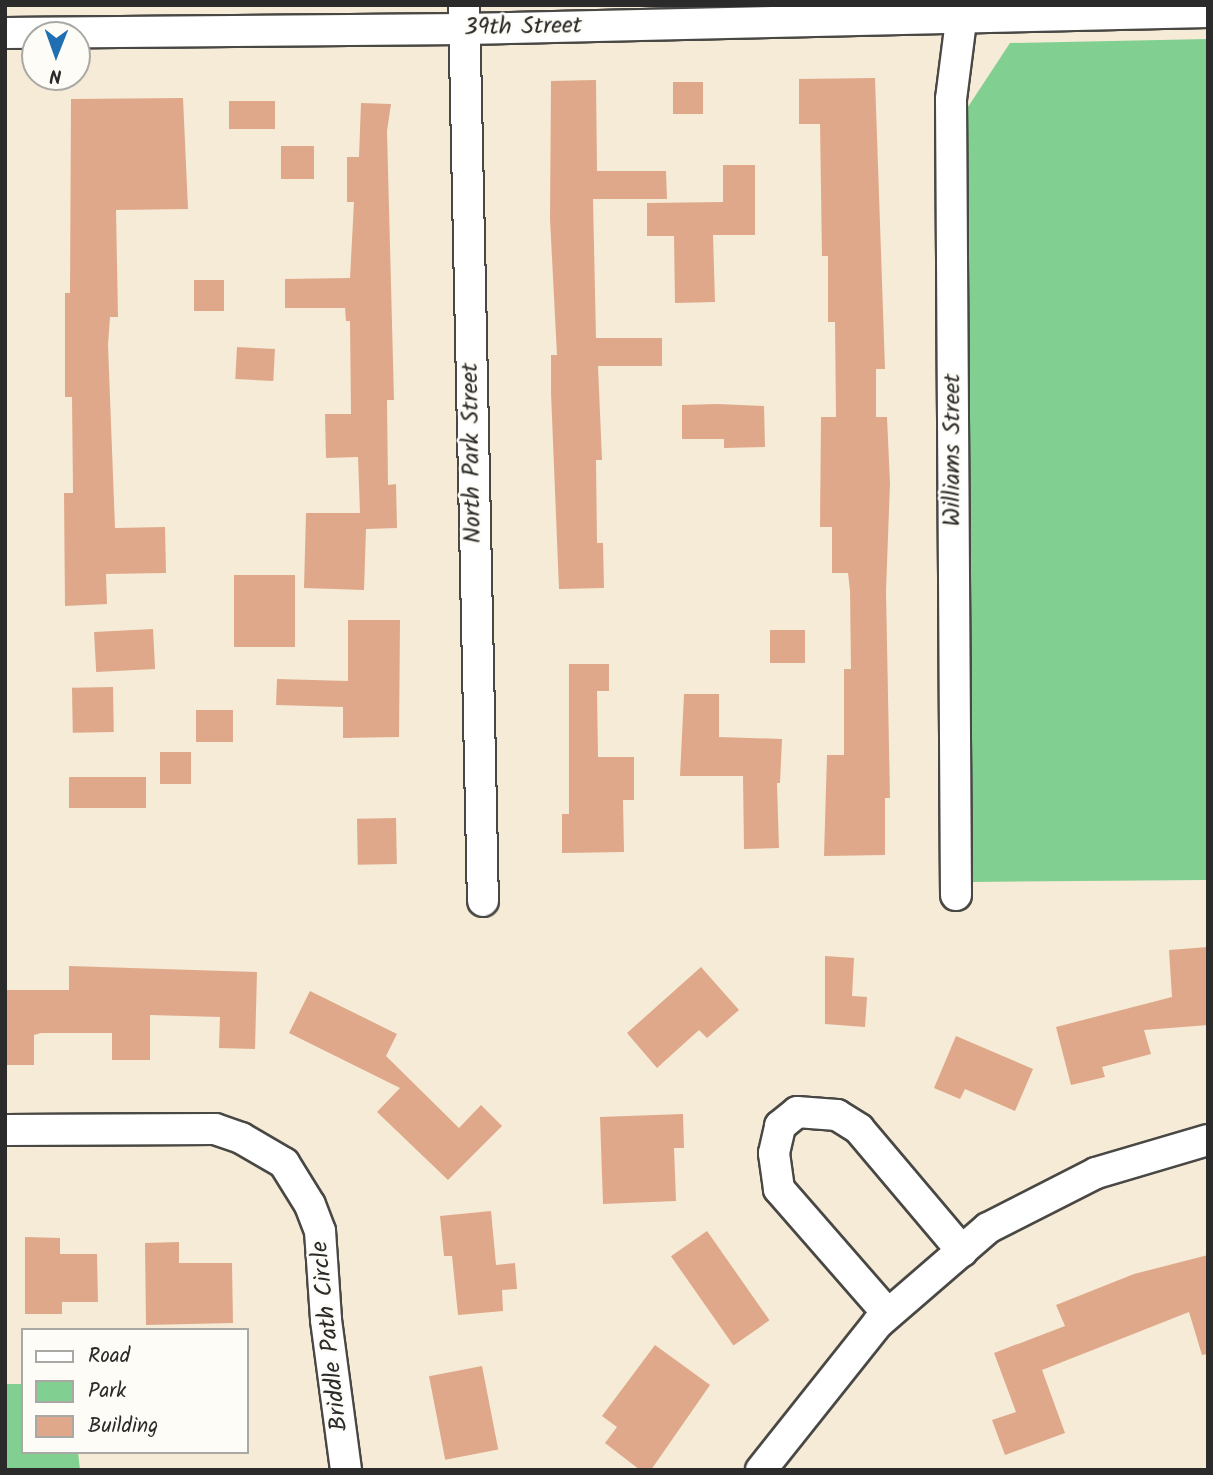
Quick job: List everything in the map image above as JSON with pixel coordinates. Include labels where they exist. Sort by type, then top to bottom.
[{"type":"street","name":"39th Street","points":[[5,33],[464,17],[963,11],[1208,12]]},
{"type":"street","name":"Williams Street","points":[[956,895],[951,99],[963,11]]},
{"type":"street","name":"North Park Street","points":[[464,17],[483,901]]},
{"type":"street","points":[[888,1314],[779,1189],[774,1153],[780,1126],[797,1112],[837,1115],[859,1129],[961,1251]]},
{"type":"street","name":"Briddle Path Circle","points":[[5,1130],[215,1129],[241,1138],[285,1163],[320,1231],[326,1320],[346,1470]]},
{"type":"street","points":[[761,1470],[835,1372],[888,1314],[988,1228],[1030,1203],[1096,1173],[1208,1140]]},
{"type":"green space","points":[[1208,39],[1208,880],[969,882],[962,116],[1010,43]]},
{"type":"green space","points":[[5,1384],[21,1384],[21,1454],[78,1454],[80,1470],[5,1470]]},
{"type":"building","points":[[875,78],[885,369],[876,369],[876,417],[887,417],[890,483],[886,591],[890,798],[885,798],[885,855],[824,856],[827,755],[844,755],[844,669],[851,669],[850,591],[848,573],[832,573],[832,527],[820,527],[821,417],[836,417],[835,322],[828,322],[828,256],[822,256],[820,124],[799,124],[799,79]]},
{"type":"building","points":[[596,80],[597,171],[666,171],[667,199],[593,199],[596,338],[662,338],[662,366],[598,366],[602,460],[596,460],[597,543],[603,543],[604,588],[559,589],[551,393],[551,355],[557,355],[550,219],[551,81]]},
{"type":"building","points":[[673,82],[703,82],[703,114],[673,114]]},
{"type":"building","points":[[183,98],[188,209],[116,210],[118,317],[110,317],[108,345],[115,528],[165,527],[166,573],[106,574],[107,604],[65,606],[64,493],[73,493],[72,397],[65,397],[65,293],[70,293],[71,99]]},
{"type":"building","points":[[229,101],[275,101],[275,129],[229,129]]},
{"type":"building","points":[[361,103],[391,104],[387,131],[394,400],[387,400],[388,485],[396,484],[397,528],[366,529],[364,590],[304,588],[306,513],[360,513],[358,457],[326,458],[325,414],[351,414],[350,321],[346,321],[345,308],[285,308],[285,279],[350,278],[354,202],[347,202],[347,157],[359,157]]},
{"type":"building","points":[[281,146],[314,146],[314,179],[281,179]]},
{"type":"building","points":[[723,165],[755,165],[755,235],[713,235],[715,302],[675,303],[674,236],[647,236],[647,203],[723,202]]},
{"type":"building","points":[[194,280],[224,280],[224,311],[194,311]]},
{"type":"building","points":[[237,347],[275,349],[273,381],[235,379]]},
{"type":"building","points":[[682,405],[764,406],[765,447],[724,448],[724,439],[682,439]]},
{"type":"building","points":[[234,575],[295,575],[295,647],[234,647]]},
{"type":"building","points":[[348,620],[400,620],[399,737],[343,738],[343,707],[276,705],[277,679],[348,681]]},
{"type":"building","points":[[153,629],[155,669],[96,672],[94,632]]},
{"type":"building","points":[[770,630],[805,630],[805,663],[770,663]]},
{"type":"building","points":[[569,664],[609,664],[609,691],[597,691],[598,757],[634,757],[634,800],[623,800],[624,852],[562,853],[562,814],[569,814]]},
{"type":"building","points":[[113,687],[114,732],[73,733],[72,688]]},
{"type":"building","points":[[684,694],[719,694],[719,737],[782,739],[780,783],[777,783],[779,848],[744,849],[743,776],[680,776]]},
{"type":"building","points":[[196,710],[233,710],[233,742],[196,742]]},
{"type":"building","points":[[160,752],[191,752],[191,784],[160,784]]},
{"type":"building","points":[[69,777],[146,777],[146,808],[69,808]]},
{"type":"building","points":[[396,818],[397,864],[358,865],[357,819]]},
{"type":"building","points":[[1208,947],[1208,1025],[1144,1030],[1151,1054],[1102,1067],[1105,1077],[1071,1085],[1056,1027],[1172,997],[1169,950]]},
{"type":"building","points":[[825,956],[854,958],[852,996],[867,997],[865,1027],[825,1024]]},
{"type":"building","points":[[69,966],[257,972],[255,1049],[219,1048],[220,1017],[150,1015],[150,1060],[112,1060],[112,1033],[41,1033],[34,1035],[34,1065],[5,1065],[5,990],[69,990]]},
{"type":"building","points":[[701,967],[739,1010],[707,1038],[699,1030],[657,1068],[627,1033]]},
{"type":"building","points":[[310,991],[397,1034],[386,1056],[459,1128],[481,1105],[502,1126],[448,1180],[377,1112],[400,1088],[289,1033]]},
{"type":"building","points":[[956,1036],[1033,1069],[1015,1111],[965,1089],[960,1099],[934,1088]]},
{"type":"building","points":[[683,1114],[684,1148],[674,1148],[676,1201],[603,1204],[600,1117]]},
{"type":"building","points":[[491,1211],[496,1265],[515,1263],[517,1289],[502,1290],[503,1311],[458,1315],[452,1256],[444,1256],[440,1216]]},
{"type":"building","points":[[707,1231],[770,1320],[733,1346],[671,1256]]},
{"type":"building","points":[[25,1237],[60,1238],[60,1254],[97,1254],[98,1302],[62,1302],[62,1314],[25,1314]]},
{"type":"building","points":[[179,1242],[179,1263],[232,1263],[233,1323],[146,1325],[145,1243]]},
{"type":"building","points":[[1208,1255],[1208,1354],[1202,1355],[1189,1312],[1042,1370],[1065,1433],[1005,1455],[992,1420],[1016,1412],[994,1353],[1065,1326],[1056,1305],[1134,1274]]},
{"type":"building","points":[[655,1345],[710,1385],[651,1470],[640,1470],[605,1443],[617,1427],[602,1416]]},
{"type":"building","points":[[482,1366],[498,1449],[445,1460],[429,1376]]}]
